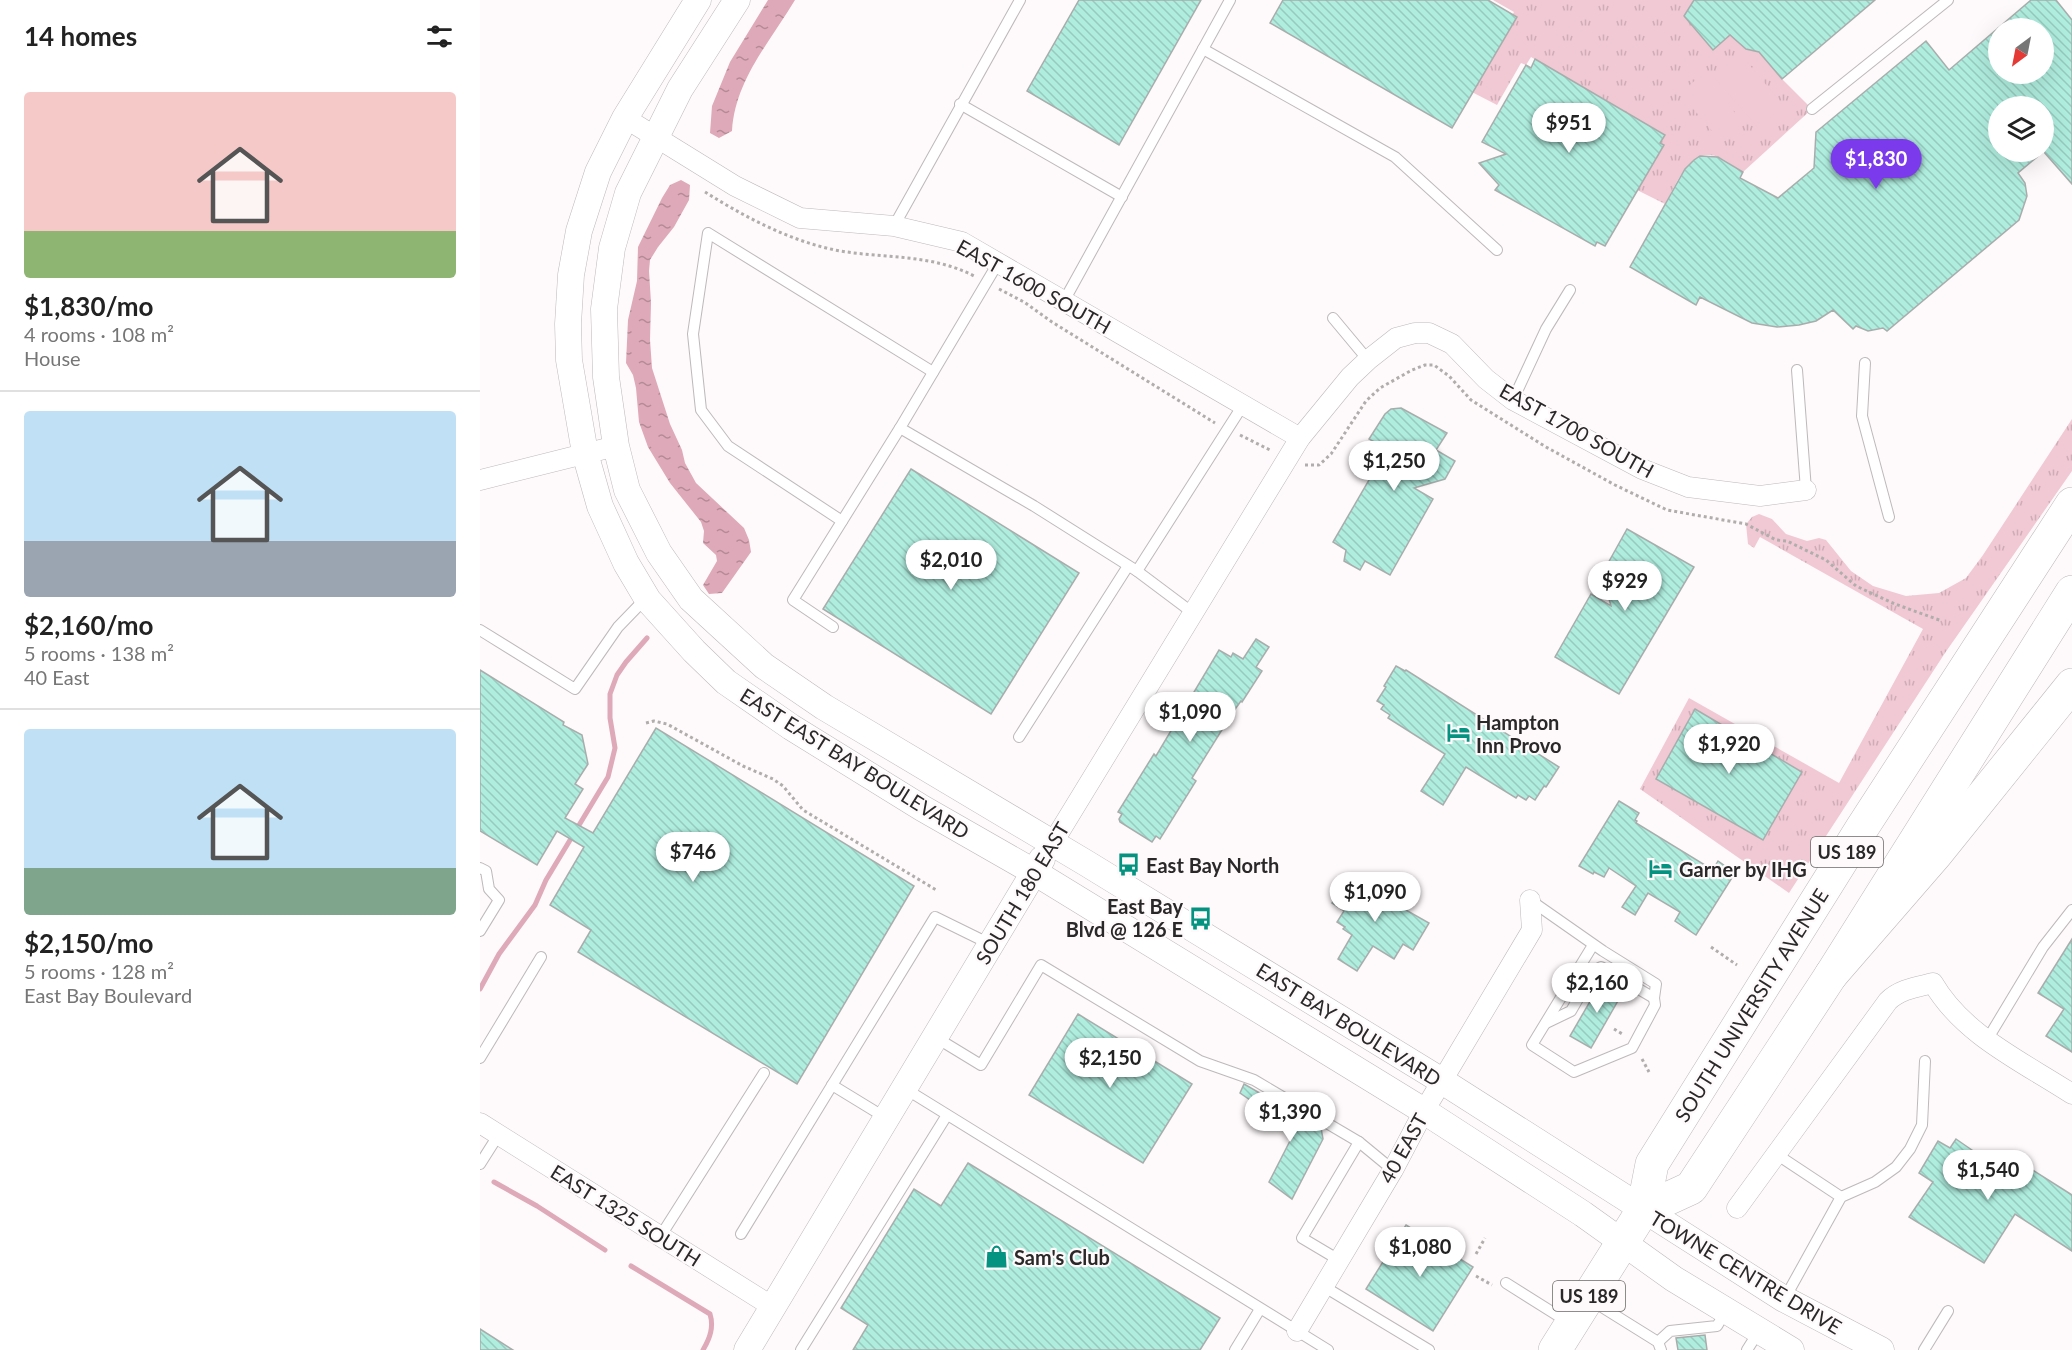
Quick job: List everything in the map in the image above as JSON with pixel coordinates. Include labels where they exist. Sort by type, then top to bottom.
[{"type":"highway","name":"SOUTH UNIVERSITY AVENUE","points":[[1571,1324],[1643,1210],[1652,1164],[1862,828],[2072,504]]},
{"type":"highway","name":"US 189","points":[[1643,1210],[1691,1188],[1831,975],[2072,592]]},
{"type":"highway","points":[[1831,975],[1936,854],[2072,685]]},
{"type":"street","points":[[585,453],[569,360],[568,324],[571,275],[579,231],[598,172],[625,118],[698,0]]},
{"type":"street","points":[[480,480],[616,446],[606,377],[604,309],[612,248],[628,193],[680,89],[737,0]]},
{"type":"street","name":"EAST 1600 SOUTH","points":[[625,118],[735,186],[800,218],[894,226],[962,242],[1300,438]]},
{"type":"street","name":"EAST 1700 SOUTH","points":[[1300,438],[1350,377],[1368,360],[1396,338],[1415,333],[1429,333],[1452,344],[1486,379],[1513,400],[1642,470],[1688,487],[1760,496],[1806,490]]},
{"type":"street","name":"SOUTH 180 EAST","points":[[747,1350],[990,944],[1300,438]]},
{"type":"street","name":"EAST EAST BAY BOULEVARD","points":[[616,446],[627,490],[659,553],[691,599],[764,666],[824,707],[1052,844]]},
{"type":"street","name":"EAST EAST BAY BOULEVARD","points":[[585,453],[600,506],[626,563],[647,597],[694,651],[726,682],[861,771],[1034,872]]},
{"type":"street","name":"EAST BAY BOULEVARD","points":[[1052,844],[1442,1081],[1643,1210]]},
{"type":"street","name":"EAST BAY BOULEVARD","points":[[1034,872],[1424,1111],[1622,1241]]},
{"type":"street","name":"40 EAST","points":[[1297,1331],[1532,930],[1530,900]]},
{"type":"street","points":[[1737,1208],[1888,1001],[1903,991],[1933,982],[1953,1012],[1987,1040],[2072,1094]]},
{"type":"street","name":"EAST 1325 SOUTH","points":[[480,1123],[773,1307]]},
{"type":"street","name":"TOWNE CENTRE DRIVE","points":[[1643,1210],[1784,1299],[1881,1350]]},
{"type":"street","name":"TOWNE CENTRE DRIVE","points":[[1622,1241],[1674,1279],[1726,1311],[1753,1340],[1791,1350]]},
{"type":"lane","points":[[894,226],[1020,0]]},
{"type":"lane","points":[[1064,301],[1230,0]]},
{"type":"lane","points":[[1812,109],[1948,0]]},
{"type":"lane","points":[[1203,49],[1395,157],[1497,250]]},
{"type":"lane","points":[[960,104],[1122,197]]},
{"type":"lane","points":[[843,520],[728,446],[701,410],[693,334],[708,233],[933,372]]},
{"type":"lane","points":[[833,627],[793,600],[900,428],[998,263]]},
{"type":"lane","points":[[1513,400],[1546,329],[1570,290]]},
{"type":"lane","points":[[1333,318],[1368,360]]},
{"type":"lane","points":[[1865,363],[1862,416],[1889,517]]},
{"type":"lane","points":[[1797,370],[1806,490]]},
{"type":"lane","points":[[1019,737],[1243,405]]},
{"type":"lane","points":[[900,428],[1034,506],[1132,568],[1193,613]]},
{"type":"lane","points":[[480,630],[575,688],[618,627],[647,597]]},
{"type":"lane","points":[[480,868],[486,872],[489,889],[499,900],[480,931]]},
{"type":"lane","points":[[1530,900],[1593,945],[1656,984],[1655,1005],[1632,1048],[1574,1072],[1532,1045],[1593,945]]},
{"type":"lane","points":[[1987,1040],[2043,947],[2072,910]]},
{"type":"lane","points":[[741,1234],[935,917],[990,944]]},
{"type":"lane","points":[[480,1058],[542,957]]},
{"type":"lane","points":[[934,1037],[981,1065],[1041,965],[1200,1061],[1254,1080],[1359,1142],[1393,1170]]},
{"type":"lane","points":[[1546,1023],[1571,1011],[1594,971],[1601,967],[1654,998]]},
{"type":"lane","points":[[1784,1299],[1840,1197],[1875,1182],[1896,1167],[1910,1149],[1922,1125],[1925,1061]]},
{"type":"lane","points":[[660,1237],[764,1073]]},
{"type":"lane","points":[[832,1085],[886,1118]]},
{"type":"lane","points":[[903,1088],[1328,1350]]},
{"type":"lane","points":[[801,1350],[947,1114]]},
{"type":"lane","points":[[480,1164],[499,1134]]},
{"type":"lane","points":[[1339,1260],[1302,1238],[1359,1142]]},
{"type":"lane","points":[[1776,1154],[1840,1197]]},
{"type":"lane","points":[[1506,1283],[1571,1324],[1660,1346],[1670,1330],[1717,1326],[1726,1311]]},
{"type":"lane","points":[[1323,1286],[1430,1350]]},
{"type":"lane","points":[[1235,1350],[1260,1309]]},
{"type":"lane","points":[[1924,1350],[1948,1311]]},
{"type":"lane","points":[[1407,1350],[1413,1340]]},
{"type":"path","points":[[646,723],[654,721],[667,724],[743,766],[773,778],[783,786],[803,810],[938,891]]},
{"type":"path","points":[[1711,947],[1737,964]]},
{"type":"path","points":[[1614,1029],[1628,1038]]},
{"type":"path","points":[[1642,1059],[1649,1072]]},
{"type":"path","points":[[1476,1254],[1485,1238]]},
{"type":"path","points":[[1476,1276],[1492,1285]]},
{"type":"green space","points":[[1493,0],[1694,0],[1746,49],[1756,48],[1782,79],[1812,109],[1743,172],[1718,157],[1708,155],[1699,157],[1685,169],[1665,204],[1633,188],[1660,132],[1531,57],[1526,65],[1521,63],[1497,105],[1468,90],[1514,12]]},
{"type":"green space","points":[[1741,55],[1784,106],[1758,128],[1715,78]]},
{"type":"green space","points":[[1704,73],[1739,118],[1717,137],[1680,93]]},
{"type":"green space","points":[[2072,419],[2072,471],[1945,653],[1789,893],[1640,789],[1689,698],[1839,783],[1923,629],[1760,537],[1754,548],[1748,544],[1746,524],[1752,517],[1759,514],[1772,519],[1786,534],[1807,541],[1819,538],[1826,540],[1851,571],[1873,586],[1906,596],[1939,593],[1966,578]]},
{"type":"water","points":[[768,0],[795,0],[747,78],[735,112],[732,131],[719,138],[710,133],[712,106],[730,62]]},
{"type":"water","points":[[681,180],[690,185],[689,200],[674,227],[650,260],[652,368],[670,424],[682,450],[685,463],[696,483],[744,528],[749,540],[751,552],[722,593],[709,594],[703,585],[717,561],[716,555],[703,543],[704,531],[701,522],[670,483],[648,447],[639,422],[633,375],[626,363],[628,320],[637,281],[638,247],[670,185]]},
{"type":"building","points":[[1079,0],[1201,0],[1119,145],[1027,91]]},
{"type":"building","points":[[1283,0],[1488,0],[1517,17],[1452,128],[1270,23]]},
{"type":"building","points":[[1694,0],[1875,0],[1782,79],[1759,52],[1746,49],[1730,35],[1713,50],[1684,16]]},
{"type":"building","points":[[2031,0],[2056,0],[2072,20],[2072,184],[2053,162],[2054,96],[1988,96],[1988,162],[2031,162],[2018,173],[2025,183],[2027,196],[2019,220],[1887,331],[1883,328],[1868,331],[1856,326],[1853,329],[1833,310],[1816,321],[1799,325],[1777,327],[1752,323],[1700,297],[1696,305],[1630,267],[1685,169],[1694,160],[1700,156],[1718,157],[1743,172],[1740,178],[1778,198],[1814,168],[1816,132],[1926,41],[1949,70],[1988,37],[1988,84],[2054,84],[2054,18],[2010,18]]},
{"type":"building","points":[[1535,59],[1665,135],[1660,143],[1664,145],[1605,246],[1597,242],[1595,246],[1495,190],[1499,185],[1479,163],[1506,154],[1482,142],[1526,65],[1531,68]]},
{"type":"building","points":[[1401,408],[1447,433],[1436,450],[1455,461],[1445,479],[1414,488],[1433,499],[1390,575],[1365,561],[1360,570],[1344,561],[1346,550],[1333,542],[1387,449],[1369,439],[1385,414],[1391,409]]},
{"type":"building","points":[[911,469],[1079,573],[991,714],[823,609]]},
{"type":"building","points":[[1627,529],[1694,567],[1619,694],[1555,657],[1591,594],[1611,606],[1602,574]]},
{"type":"building","points":[[1256,639],[1269,647],[1256,667],[1262,671],[1233,712],[1192,778],[1196,781],[1160,839],[1156,836],[1152,842],[1120,822],[1122,814],[1118,812],[1154,754],[1156,756],[1219,650],[1231,657],[1233,653],[1243,659]]},
{"type":"building","name":"Hampton Inn Provo","points":[[1396,666],[1406,670],[1559,767],[1535,800],[1529,796],[1526,800],[1518,795],[1516,798],[1466,767],[1443,805],[1421,791],[1445,754],[1388,718],[1390,715],[1381,709],[1384,705],[1377,701]]},
{"type":"building","points":[[480,670],[582,735],[588,764],[575,784],[583,789],[565,818],[593,833],[656,728],[914,886],[797,1084],[578,952],[591,930],[550,905],[584,847],[557,831],[537,865],[480,831]]},
{"type":"building","points":[[1695,709],[1802,772],[1763,840],[1656,779]]},
{"type":"building","name":"Garner by IHG","points":[[1619,801],[1639,813],[1635,820],[1636,823],[1708,867],[1709,865],[1714,868],[1718,861],[1735,873],[1696,935],[1675,921],[1680,912],[1648,893],[1635,915],[1622,907],[1636,886],[1609,868],[1604,877],[1579,866]]},
{"type":"building","points":[[1349,876],[1381,895],[1385,889],[1408,902],[1404,909],[1429,923],[1413,950],[1403,944],[1394,959],[1373,946],[1357,971],[1338,959],[1352,935],[1337,922],[1344,911],[1332,903]]},
{"type":"building","points":[[2072,939],[2072,1052],[2046,1036],[2064,1009],[2038,993]]},
{"type":"building","points":[[1603,979],[1623,992],[1591,1048],[1570,1036]]},
{"type":"building","points":[[1078,1014],[1192,1084],[1143,1163],[1029,1095]]},
{"type":"building","points":[[1244,1084],[1321,1128],[1323,1139],[1292,1199],[1269,1182],[1295,1131],[1240,1093]]},
{"type":"building","points":[[1956,1139],[2011,1177],[2020,1162],[2072,1195],[2072,1251],[2015,1214],[1984,1263],[1909,1217],[1933,1182],[1919,1173],[1938,1141],[1950,1148]]},
{"type":"building","name":"Sam's Club","points":[[968,1163],[1220,1318],[1200,1350],[853,1350],[868,1325],[841,1308],[914,1189],[941,1206]]},
{"type":"building","points":[[1406,1225],[1473,1267],[1433,1331],[1366,1289]]},
{"type":"building","points":[[480,1329],[513,1350],[480,1350]]},
{"type":"building","points":[[1705,1335],[1707,1350],[1678,1350],[1676,1338]]},
{"type":"waterway","points":[[480,989],[499,954],[535,905],[546,880],[608,777],[615,748],[610,718],[610,694],[617,675],[647,638]]},
{"type":"waterway","points":[[494,1182],[537,1206],[605,1250]]},
{"type":"waterway","points":[[631,1266],[710,1314],[711,1332],[703,1350]]},
{"type":"place","name":"Hampton Inn Provo","points":[[1458,733]]},
{"type":"place","name":"East Bay North","points":[[1128,865]]},
{"type":"place","name":"Garner by IHG","points":[[1661,869]]},
{"type":"place","name":"East Bay Blvd @ 126 E","points":[[1201,918]]},
{"type":"place","name":"Sam's Club","points":[[996,1257]]}]
